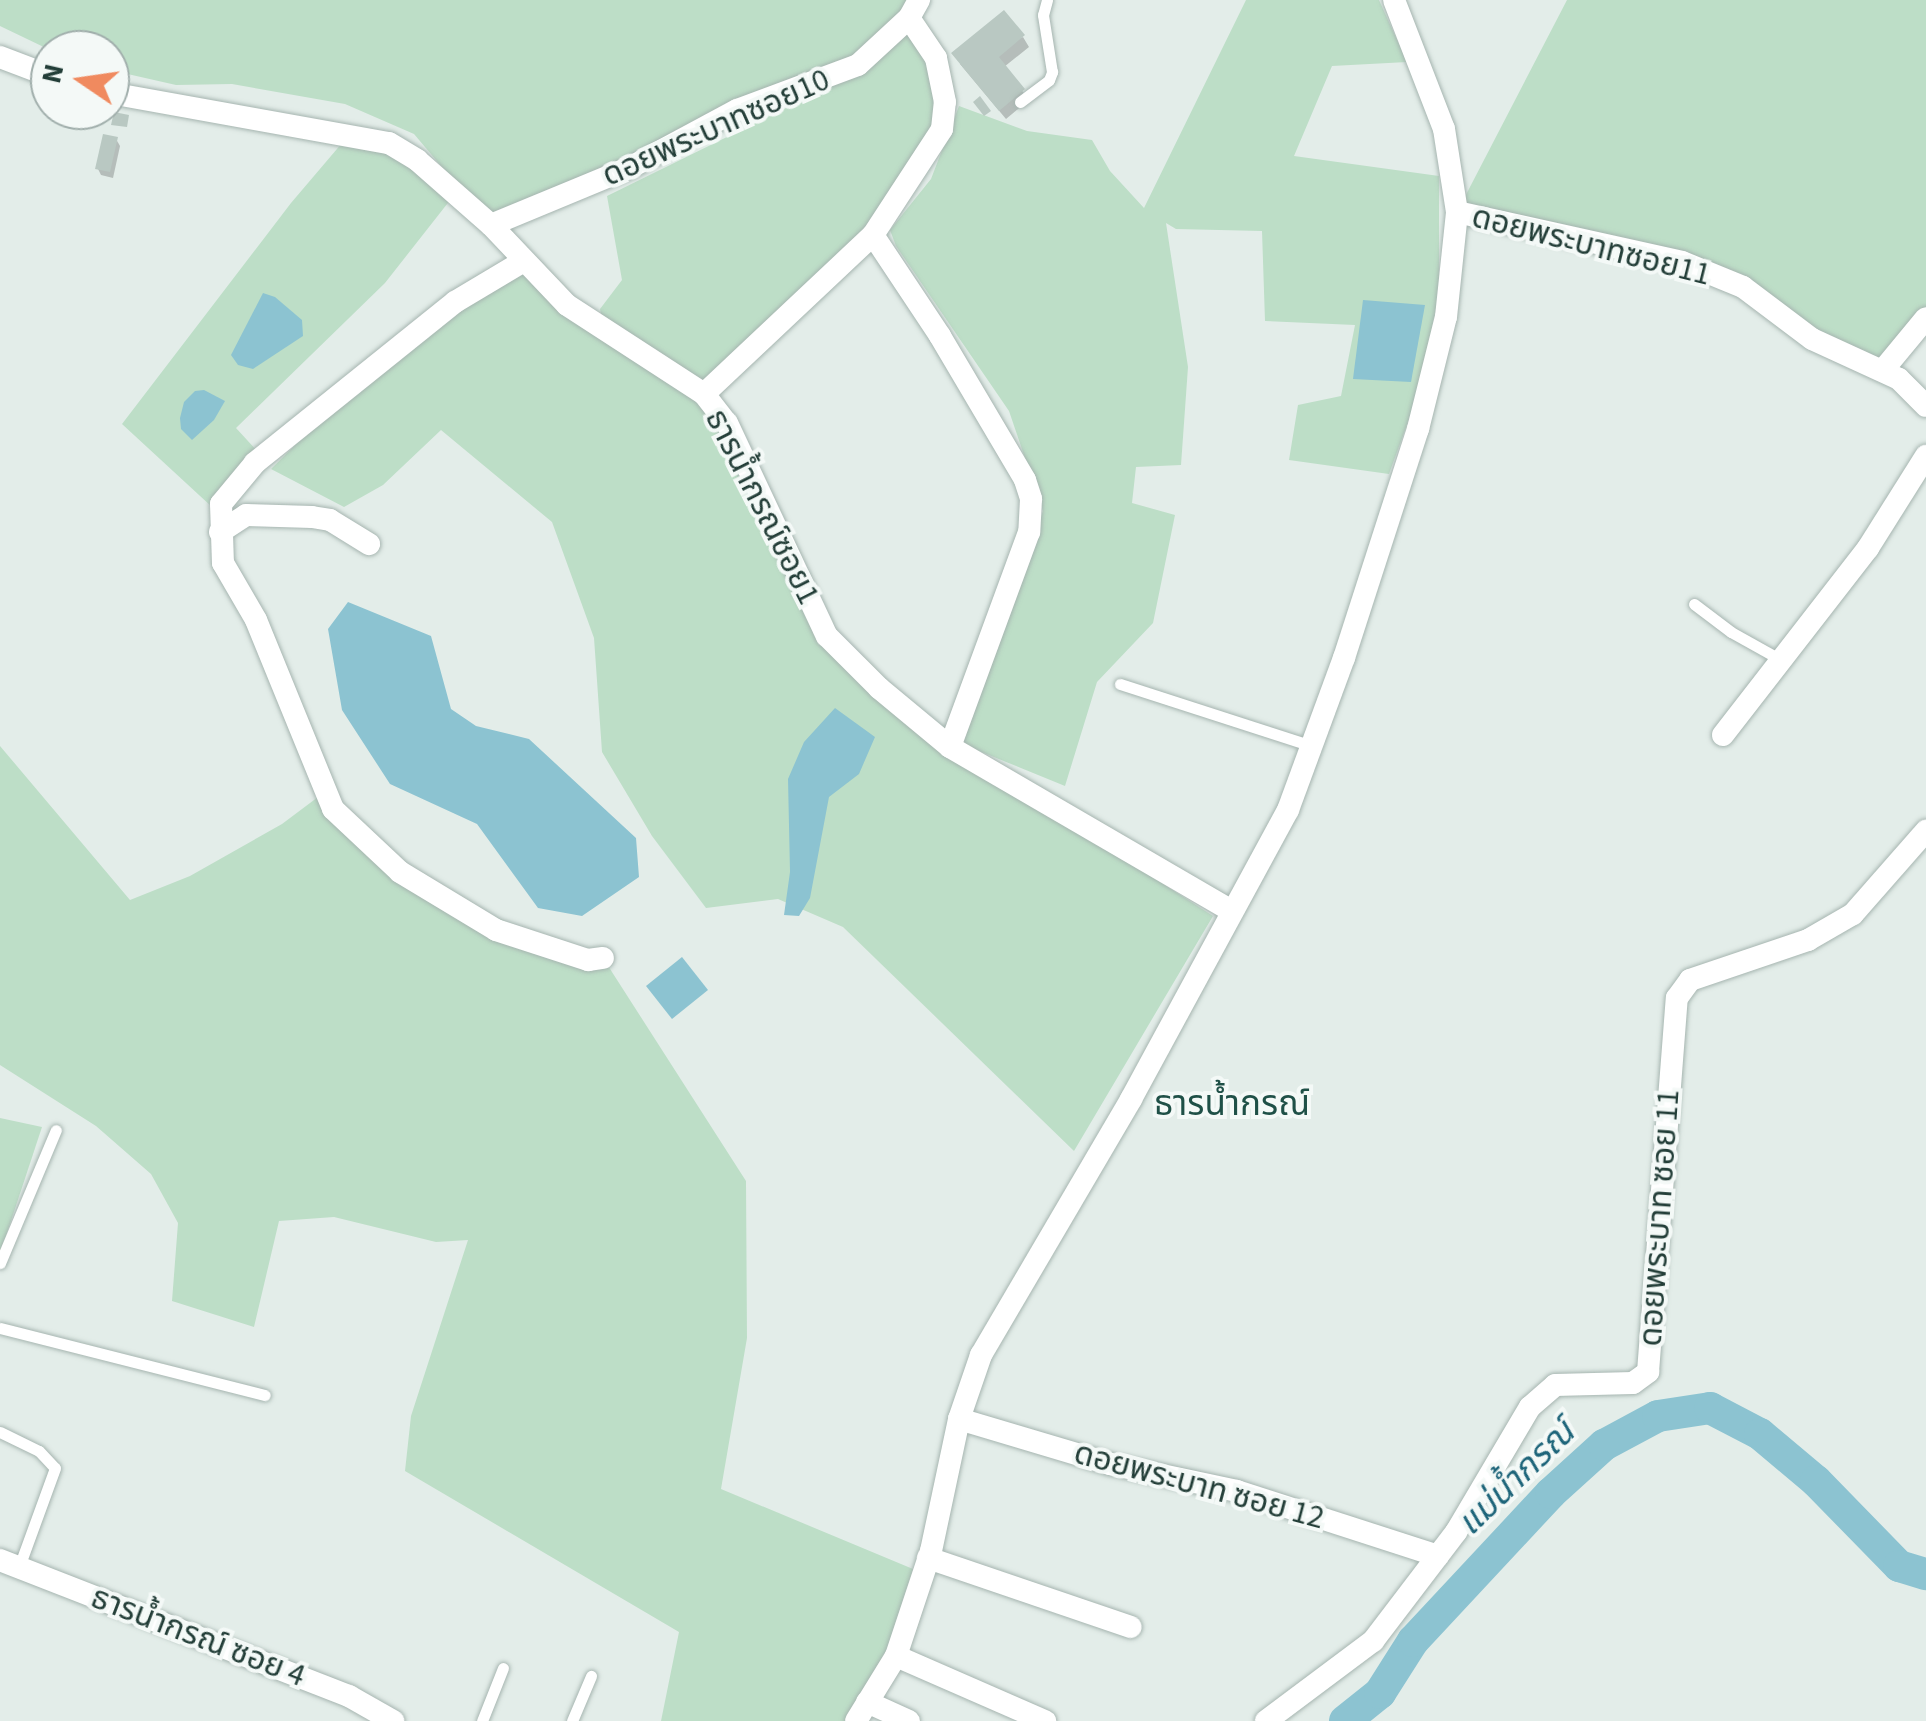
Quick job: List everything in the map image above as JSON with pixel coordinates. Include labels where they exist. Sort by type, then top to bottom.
[{"type":"street","points":[[909,1721],[862,1711],[896,1656],[928,1558],[960,1419],[981,1355],[1132,1098],[1230,910],[1288,810],[1418,430],[1446,318],[1457,212],[1444,129],[1394,0]]},
{"type":"street","points":[[704,394],[873,235],[942,129],[945,116],[936,58],[914,9]]},
{"type":"street","name":"ดอยพระบาทซอย10","points":[[491,224],[631,167],[737,110],[858,65],[914,9]]},
{"type":"street","points":[[0,57],[30,68]]},
{"type":"street","name":"ธารน้ำกรณ์ซอย1","points":[[130,98],[389,143],[417,160],[491,224],[522,262],[568,305],[704,394],[727,423],[827,636],[879,688],[950,747],[1230,910]]},
{"type":"street","name":"ดอยพระบาทซอย11","points":[[1457,212],[1682,262],[1743,286],[1812,338],[1899,379],[1926,406]]},
{"type":"street","points":[[873,235],[940,336],[1025,480],[1031,499],[1029,532],[950,747]]},
{"type":"street","points":[[522,262],[455,302],[255,463],[221,504],[223,564],[256,620],[334,808],[400,872],[496,930],[588,960],[603,958]]},
{"type":"street","points":[[1883,370],[1926,318]]},
{"type":"street","points":[[1722,735],[1868,548],[1926,456]]},
{"type":"street","points":[[220,532],[246,516],[312,517],[330,520],[368,544]]},
{"type":"street","name":"ดอยพระบาท ซอย 11","points":[[1266,1721],[1373,1641],[1438,1556],[1530,1408],[1555,1385],[1633,1383],[1648,1372],[1676,998],[1690,980],[1808,940],[1853,914],[1926,831]]},
{"type":"street","name":"ดอยพระบาท ซอย 12","points":[[960,1419],[1110,1464],[1237,1491],[1438,1556]]},
{"type":"street","points":[[928,1558],[1131,1626]]},
{"type":"street","name":"ธารน้ำกรณ์ ซอย 4","points":[[10,1564],[349,1696],[393,1721]]},
{"type":"street","points":[[896,1656],[1045,1721]]},
{"type":"lane","points":[[1020,102],[1049,80],[1052,72],[1043,15],[1046,0]]},
{"type":"lane","points":[[1694,604],[1781,660]]},
{"type":"lane","points":[[1120,684],[1312,746]]},
{"type":"lane","points":[[0,1263],[56,1130]]},
{"type":"lane","points":[[0,1328],[265,1395]]},
{"type":"lane","points":[[0,1432],[39,1451],[55,1468],[10,1564]]},
{"type":"lane","points":[[482,1721],[504,1668]]},
{"type":"lane","points":[[572,1721],[592,1676]]},
{"type":"green space","points":[[0,0],[922,0],[919,8],[945,102],[873,235],[705,394],[827,636],[950,747],[1213,916],[1074,1151],[843,927],[778,899],[706,908],[652,836],[602,752],[594,638],[552,522],[441,430],[383,485],[344,507],[271,469],[372,369],[522,262],[604,328],[600,309],[622,280],[607,196],[792,105],[851,69],[491,225],[414,134],[345,104],[232,84],[176,85],[130,75],[130,30],[30,30],[30,40],[0,26]]},
{"type":"green space","points":[[1246,0],[1379,0],[1407,62],[1332,66],[1294,156],[1439,176],[1439,292],[1421,386],[1389,474],[1289,460],[1298,405],[1341,396],[1355,325],[1265,321],[1262,231],[1176,229],[1166,223],[1188,367],[1181,465],[1136,467],[1132,503],[1175,515],[1153,623],[1097,682],[1065,786],[962,744],[1043,511],[1009,411],[896,246],[890,230],[931,179],[959,106],[1027,131],[1092,140],[1110,171],[1144,208]]},
{"type":"green space","points":[[1567,0],[1926,0],[1926,318],[1883,370],[1743,287],[1457,212]]},
{"type":"green space","points":[[348,136],[389,143],[451,199],[385,283],[236,428],[258,452],[212,507],[122,424],[291,203]]},
{"type":"green space","points":[[0,746],[130,900],[190,876],[282,824],[326,791],[400,872],[588,960],[603,958],[746,1181],[747,1338],[721,1489],[913,1569],[887,1649],[845,1721],[661,1721],[679,1632],[405,1471],[411,1416],[468,1240],[436,1242],[334,1217],[279,1221],[254,1327],[172,1301],[178,1223],[151,1174],[96,1126],[0,1065]]},
{"type":"green space","points":[[0,1118],[42,1127],[0,1254]]},
{"type":"water","points":[[263,293],[275,297],[302,320],[303,336],[253,369],[238,365],[231,355]]},
{"type":"water","points":[[1363,300],[1425,305],[1411,382],[1353,379]]},
{"type":"water","points":[[204,390],[225,401],[214,420],[192,440],[181,429],[180,418],[184,402],[195,391]]},
{"type":"water","points":[[348,602],[431,636],[451,709],[476,726],[529,739],[636,838],[639,877],[582,916],[538,908],[477,824],[390,784],[342,710],[328,629]]},
{"type":"water","points":[[835,708],[875,737],[859,774],[829,797],[810,898],[799,916],[784,915],[790,872],[788,779],[804,742]]},
{"type":"water","points":[[682,957],[708,990],[672,1019],[646,986]]},
{"type":"building","points":[[1004,10],[1025,35],[999,57],[1025,89],[999,111],[951,53]]},
{"type":"building","points":[[980,96],[991,111],[984,116],[973,102]]},
{"type":"building","points":[[103,134],[118,137],[110,172],[95,169]]},
{"type":"waterway","name":"แม่น้ำกรณ์","points":[[1345,1721],[1380,1693],[1413,1641],[1551,1493],[1604,1445],[1658,1416],[1710,1408],[1760,1434],[1816,1481],[1899,1566],[1926,1574]]},
{"type":"district","name":"ธารน้ำกรณ์","points":[[1232,1104]]}]
